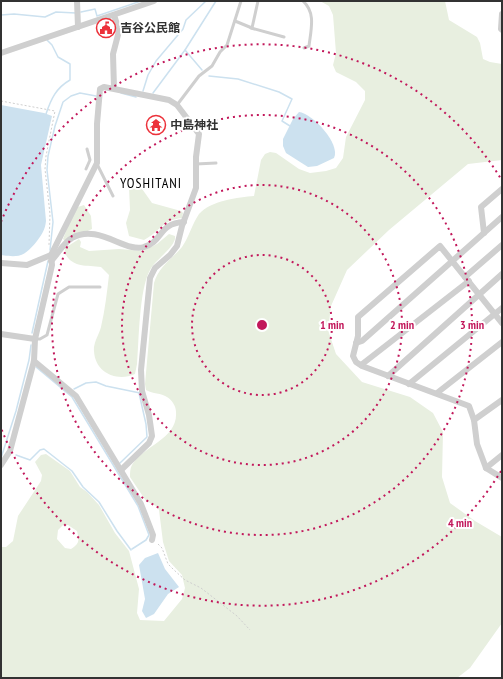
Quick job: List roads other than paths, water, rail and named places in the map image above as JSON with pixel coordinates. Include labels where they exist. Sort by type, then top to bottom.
[{"type":"street","points":[[77,1],[78,27]]},
{"type":"street","points":[[1,53],[154,1]]},
{"type":"street","points":[[502,14],[500,28],[502,30]]},
{"type":"street","points":[[114,15],[119,30],[113,54],[114,88]]},
{"type":"street","points":[[1,465],[10,451],[34,361],[35,339],[51,258],[94,161],[100,89],[104,87],[169,100],[176,105],[199,134],[194,195],[177,246],[170,255],[155,268],[149,286],[141,370],[142,391],[149,416],[152,436],[149,443],[121,470]]},
{"type":"street","points":[[484,233],[481,207],[502,189]]},
{"type":"street","points":[[356,343],[362,341],[502,217]]},
{"type":"street","points":[[1,264],[27,265],[51,258],[67,242],[76,236],[104,236],[139,248],[149,246],[169,224],[184,222]]},
{"type":"street","points":[[502,323],[440,246],[358,317],[358,336],[353,356],[356,362],[361,365],[469,406],[474,420],[477,444],[486,468],[502,478]]},
{"type":"street","points":[[361,365],[467,279],[502,246]]},
{"type":"street","points":[[388,376],[502,274]]},
{"type":"street","points":[[409,384],[502,308]]},
{"type":"street","points":[[1,334],[35,339]]},
{"type":"street","points":[[437,393],[502,342]]},
{"type":"street","points":[[34,361],[72,391],[141,504],[153,535],[153,540]]},
{"type":"street","points":[[474,420],[502,400]]},
{"type":"street","points":[[486,468],[502,456]]},
{"type":"lane","points":[[176,105],[199,76],[212,66],[220,52],[227,45],[241,1]]},
{"type":"lane","points":[[252,28],[258,1]]},
{"type":"lane","points":[[303,1],[310,9],[312,19],[309,46],[304,48]]},
{"type":"lane","points":[[235,21],[252,28],[284,37]]},
{"type":"lane","points":[[87,149],[113,196]]},
{"type":"lane","points":[[86,169],[94,161]]},
{"type":"lane","points":[[196,164],[216,163]]},
{"type":"lane","points":[[35,339],[40,339],[47,335],[58,294],[69,287],[100,286]]},
{"type":"water","points":[[1,105],[44,113],[52,116],[41,165],[46,221],[45,227],[42,234],[33,246],[22,255],[18,256],[1,255]]},
{"type":"water","points":[[299,112],[305,114],[318,123],[324,130],[333,145],[335,152],[334,158],[317,166],[308,167],[286,153],[283,146],[283,139],[293,119]]},
{"type":"water","points":[[158,553],[165,569],[179,587],[168,594],[154,614],[146,618],[142,611],[145,599],[139,565],[145,558]]},
{"type":"waterway","points":[[81,12],[95,9],[97,16],[141,1]]},
{"type":"waterway","points":[[143,91],[148,75],[156,61],[183,29],[186,20],[206,1]]},
{"type":"waterway","points":[[153,93],[185,50],[216,1]]},
{"type":"waterway","points":[[1,15],[14,14],[45,17],[56,12],[76,13]]},
{"type":"waterway","points":[[46,114],[55,94],[65,83],[70,80],[70,64],[58,57],[52,45],[47,40]]},
{"type":"waterway","points":[[185,50],[202,70]]},
{"type":"waterway","points":[[209,76],[238,79],[279,92],[292,99],[282,121],[290,126]]},
{"type":"waterway","points":[[50,250],[53,222],[47,170],[48,156],[55,126],[63,102],[71,96],[80,93],[96,96]]},
{"type":"waterway","points":[[121,93],[136,97]]},
{"type":"waterway","points":[[32,333],[48,261]]},
{"type":"waterway","points":[[1,458],[16,411],[29,360],[31,345]]},
{"type":"waterway","points":[[36,367],[72,397],[138,506],[149,535],[146,540],[132,549]]},
{"type":"waterway","points":[[74,389],[86,383],[96,382],[106,386],[140,393]]},
{"type":"waterway","points":[[120,463],[147,437],[146,424],[139,393]]},
{"type":"waterway","points":[[16,455],[30,460],[40,450],[44,449],[72,471],[83,487],[99,502],[131,550]]},
{"type":"place","name":"吉谷公民館","points":[[106,28]]},
{"type":"place","name":"中島神社","points":[[156,125]]},
{"type":"district","name":"YOSHITANI","points":[[151,183]]}]
